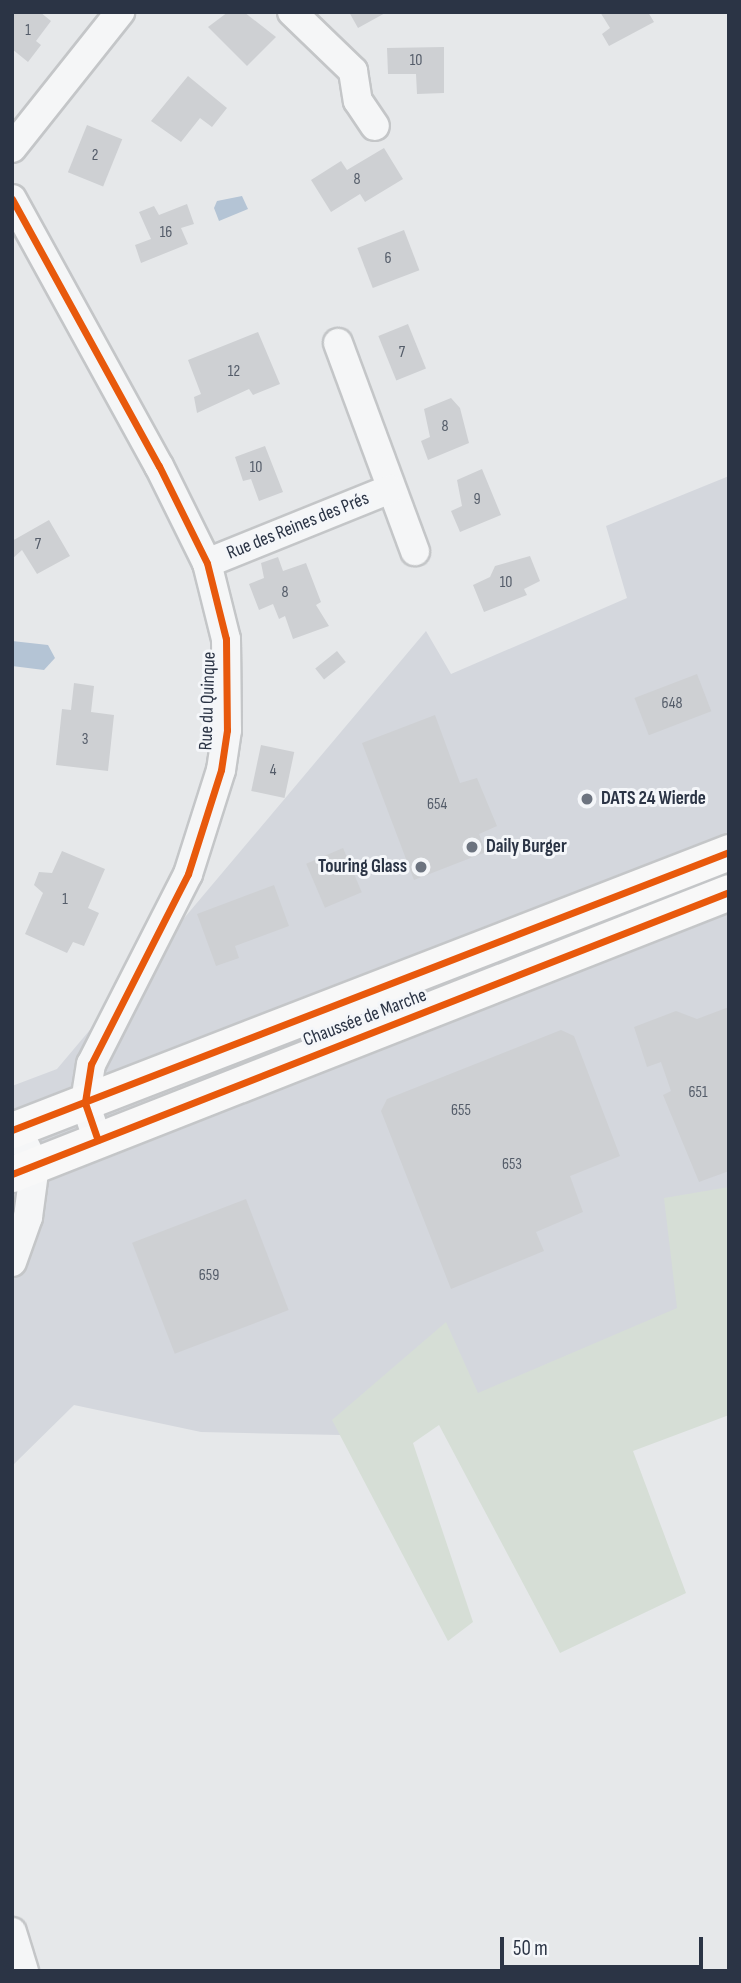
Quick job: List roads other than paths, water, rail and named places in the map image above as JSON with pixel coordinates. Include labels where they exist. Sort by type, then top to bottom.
[{"type":"main road","name":"Chaussée de Marche","points":[[15,1130],[729,852]]},
{"type":"main road","name":"Chaussée de Marche","points":[[24,1169],[729,892]]},
{"type":"street","points":[[12,148],[120,12]]},
{"type":"street","points":[[292,12],[353,71],[358,101],[375,126]]},
{"type":"street","name":"Rue du Quinque","points":[[12,199],[159,466],[207,562],[226,639],[227,730],[221,770],[188,874],[90,1064],[85,1102],[98,1140]]},
{"type":"street","name":"Rue des Reines des Prés","points":[[338,343],[415,551]]},
{"type":"street","name":"Rue des Reines des Prés","points":[[207,562],[390,489]]},
{"type":"street","points":[[12,1262],[28,1217],[24,1169],[15,1130]]},
{"type":"street","points":[[12,1932],[24,1971]]},
{"type":"water","points":[[242,196],[248,209],[219,221],[214,208],[217,201]]},
{"type":"water","points":[[12,641],[48,645],[55,658],[44,670],[12,666]]},
{"type":"place","name":"DATS 24 Wierde","points":[[587,799]]},
{"type":"place","name":"Daily Burger","points":[[472,847]]},
{"type":"place","name":"Touring Glass","points":[[421,867]]}]
